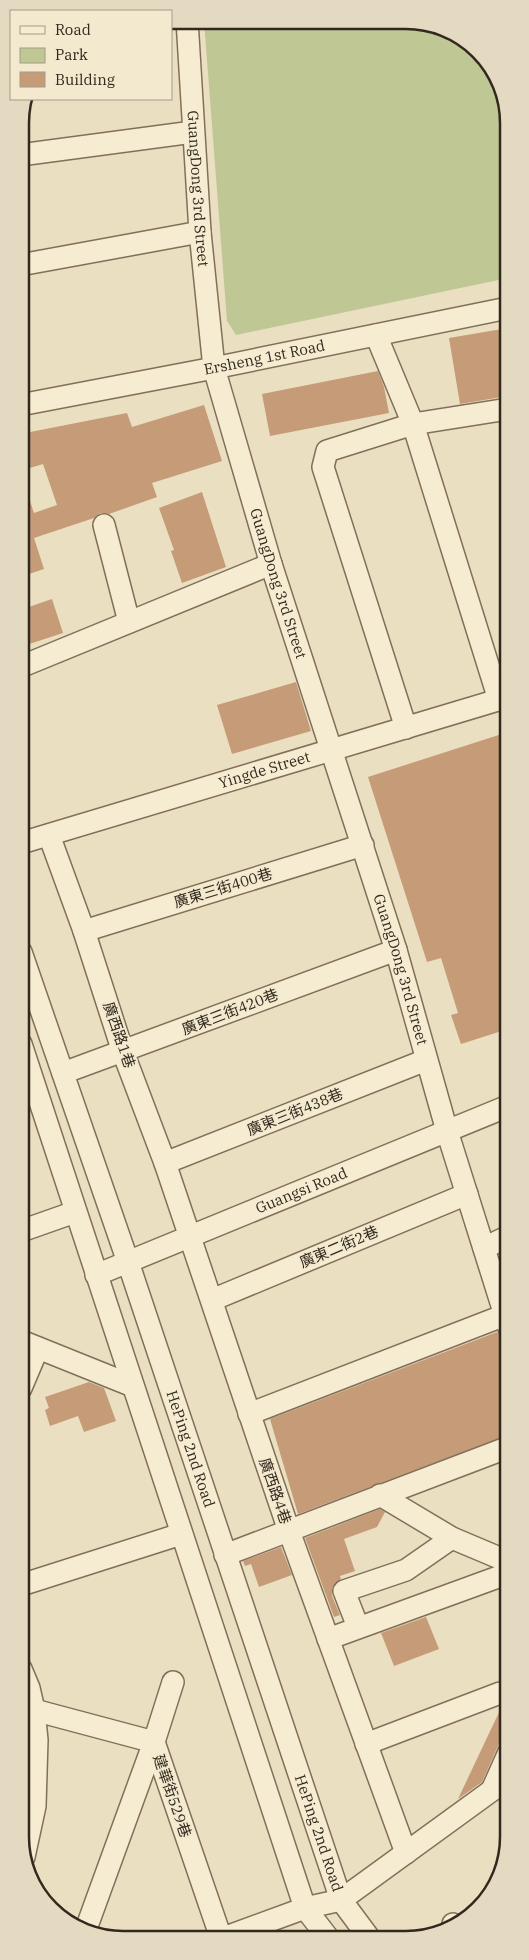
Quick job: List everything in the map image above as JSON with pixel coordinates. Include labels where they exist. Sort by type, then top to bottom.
[{"type":"street","name":"GuangDong 3rd Street","points":[[182,30],[214,368],[271,564],[396,950],[447,1131],[500,1299]]},
{"type":"street","points":[[29,154],[193,132]]},
{"type":"street","points":[[29,263],[200,232]]},
{"type":"street","name":"Ersheng 1st Road","points":[[29,403],[500,310]]},
{"type":"street","points":[[376,335],[413,424],[500,687]]},
{"type":"street","points":[[406,728],[323,467],[327,451],[413,424],[500,409]]},
{"type":"street","points":[[104,525],[129,622]]},
{"type":"street","points":[[29,663],[271,564]]},
{"type":"street","name":"Yingde Street","points":[[29,840],[500,700]]},
{"type":"street","name":"廣西路1巷","points":[[49,834],[190,1236]]},
{"type":"street","name":"廣東三街400巷","points":[[84,932],[363,845]]},
{"type":"street","name":"廣東三街420巷","points":[[63,1073],[396,950]]},
{"type":"street","name":"HePing 2nd Road","points":[[29,977],[128,1262],[341,1900],[364,1931]]},
{"type":"street","name":"廣東三街438巷","points":[[165,1163],[426,1060]]},
{"type":"street","points":[[29,1069],[305,1908],[323,1931]]},
{"type":"street","name":"Guangsi Road","points":[[96,1275],[500,1109]]},
{"type":"street","name":"廣東二街2巷","points":[[212,1300],[467,1194]]},
{"type":"street","points":[[29,1228],[75,1212]]},
{"type":"street","name":"廣西路4巷","points":[[190,1236],[289,1531],[406,1853]]},
{"type":"street","points":[[484,1248],[500,1240]]},
{"type":"street","points":[[249,1414],[500,1324]]},
{"type":"street","points":[[29,1344],[133,1386]]},
{"type":"street","points":[[225,1555],[500,1450]]},
{"type":"street","points":[[380,1495],[452,1538],[500,1558]]},
{"type":"street","points":[[29,1582],[181,1534]]},
{"type":"street","points":[[358,1627],[344,1591],[406,1570],[452,1538]]},
{"type":"street","points":[[328,1639],[500,1576]]},
{"type":"street","points":[[88,1924],[154,1742],[173,1682]]},
{"type":"street","points":[[29,1688],[34,1710],[37,1740],[35,1806],[29,1834]]},
{"type":"street","points":[[366,1744],[500,1694]]},
{"type":"street","name":"建華街529巷","points":[[34,1710],[154,1742],[220,1931]]},
{"type":"street","points":[[491,1792],[500,1772]]},
{"type":"street","points":[[241,1931],[305,1908],[341,1900],[500,1785]]},
{"type":"green space","points":[[205,29],[412,29],[442,36],[453,41],[473,56],[491,81],[499,111],[500,280],[236,335],[227,321]]},
{"type":"building","points":[[500,329],[500,397],[460,404],[449,338]]},
{"type":"building","points":[[378,371],[384,387],[389,413],[270,436],[262,394]]},
{"type":"building","points":[[204,405],[222,461],[152,483],[157,497],[109,514],[100,513],[94,518],[34,538],[44,569],[29,574],[29,498],[34,513],[57,505],[43,464],[29,468],[29,432],[127,413],[132,427]]},
{"type":"building","points":[[202,492],[226,567],[182,583],[171,551],[174,550],[159,508]]},
{"type":"building","points":[[52,599],[63,633],[29,644],[29,607]]},
{"type":"building","points":[[296,682],[311,731],[232,754],[217,705]]},
{"type":"building","points":[[500,735],[500,1032],[461,1044],[451,1015],[458,1013],[441,958],[427,962],[368,777]]},
{"type":"building","points":[[497,1332],[500,1336],[500,1438],[298,1514],[270,1419]]},
{"type":"building","points":[[89,1382],[104,1388],[116,1421],[84,1432],[78,1416],[50,1426],[45,1410],[49,1408],[45,1397]]},
{"type":"building","points":[[380,1509],[385,1512],[377,1527],[344,1539],[355,1571],[340,1576],[341,1579],[332,1588],[332,1596],[340,1615],[334,1617],[305,1538]]},
{"type":"building","points":[[281,1547],[292,1575],[259,1587],[251,1564],[245,1566],[243,1561]]},
{"type":"building","points":[[426,1617],[439,1649],[394,1666],[381,1633]]},
{"type":"building","points":[[500,1710],[500,1741],[482,1782],[458,1799]]}]
